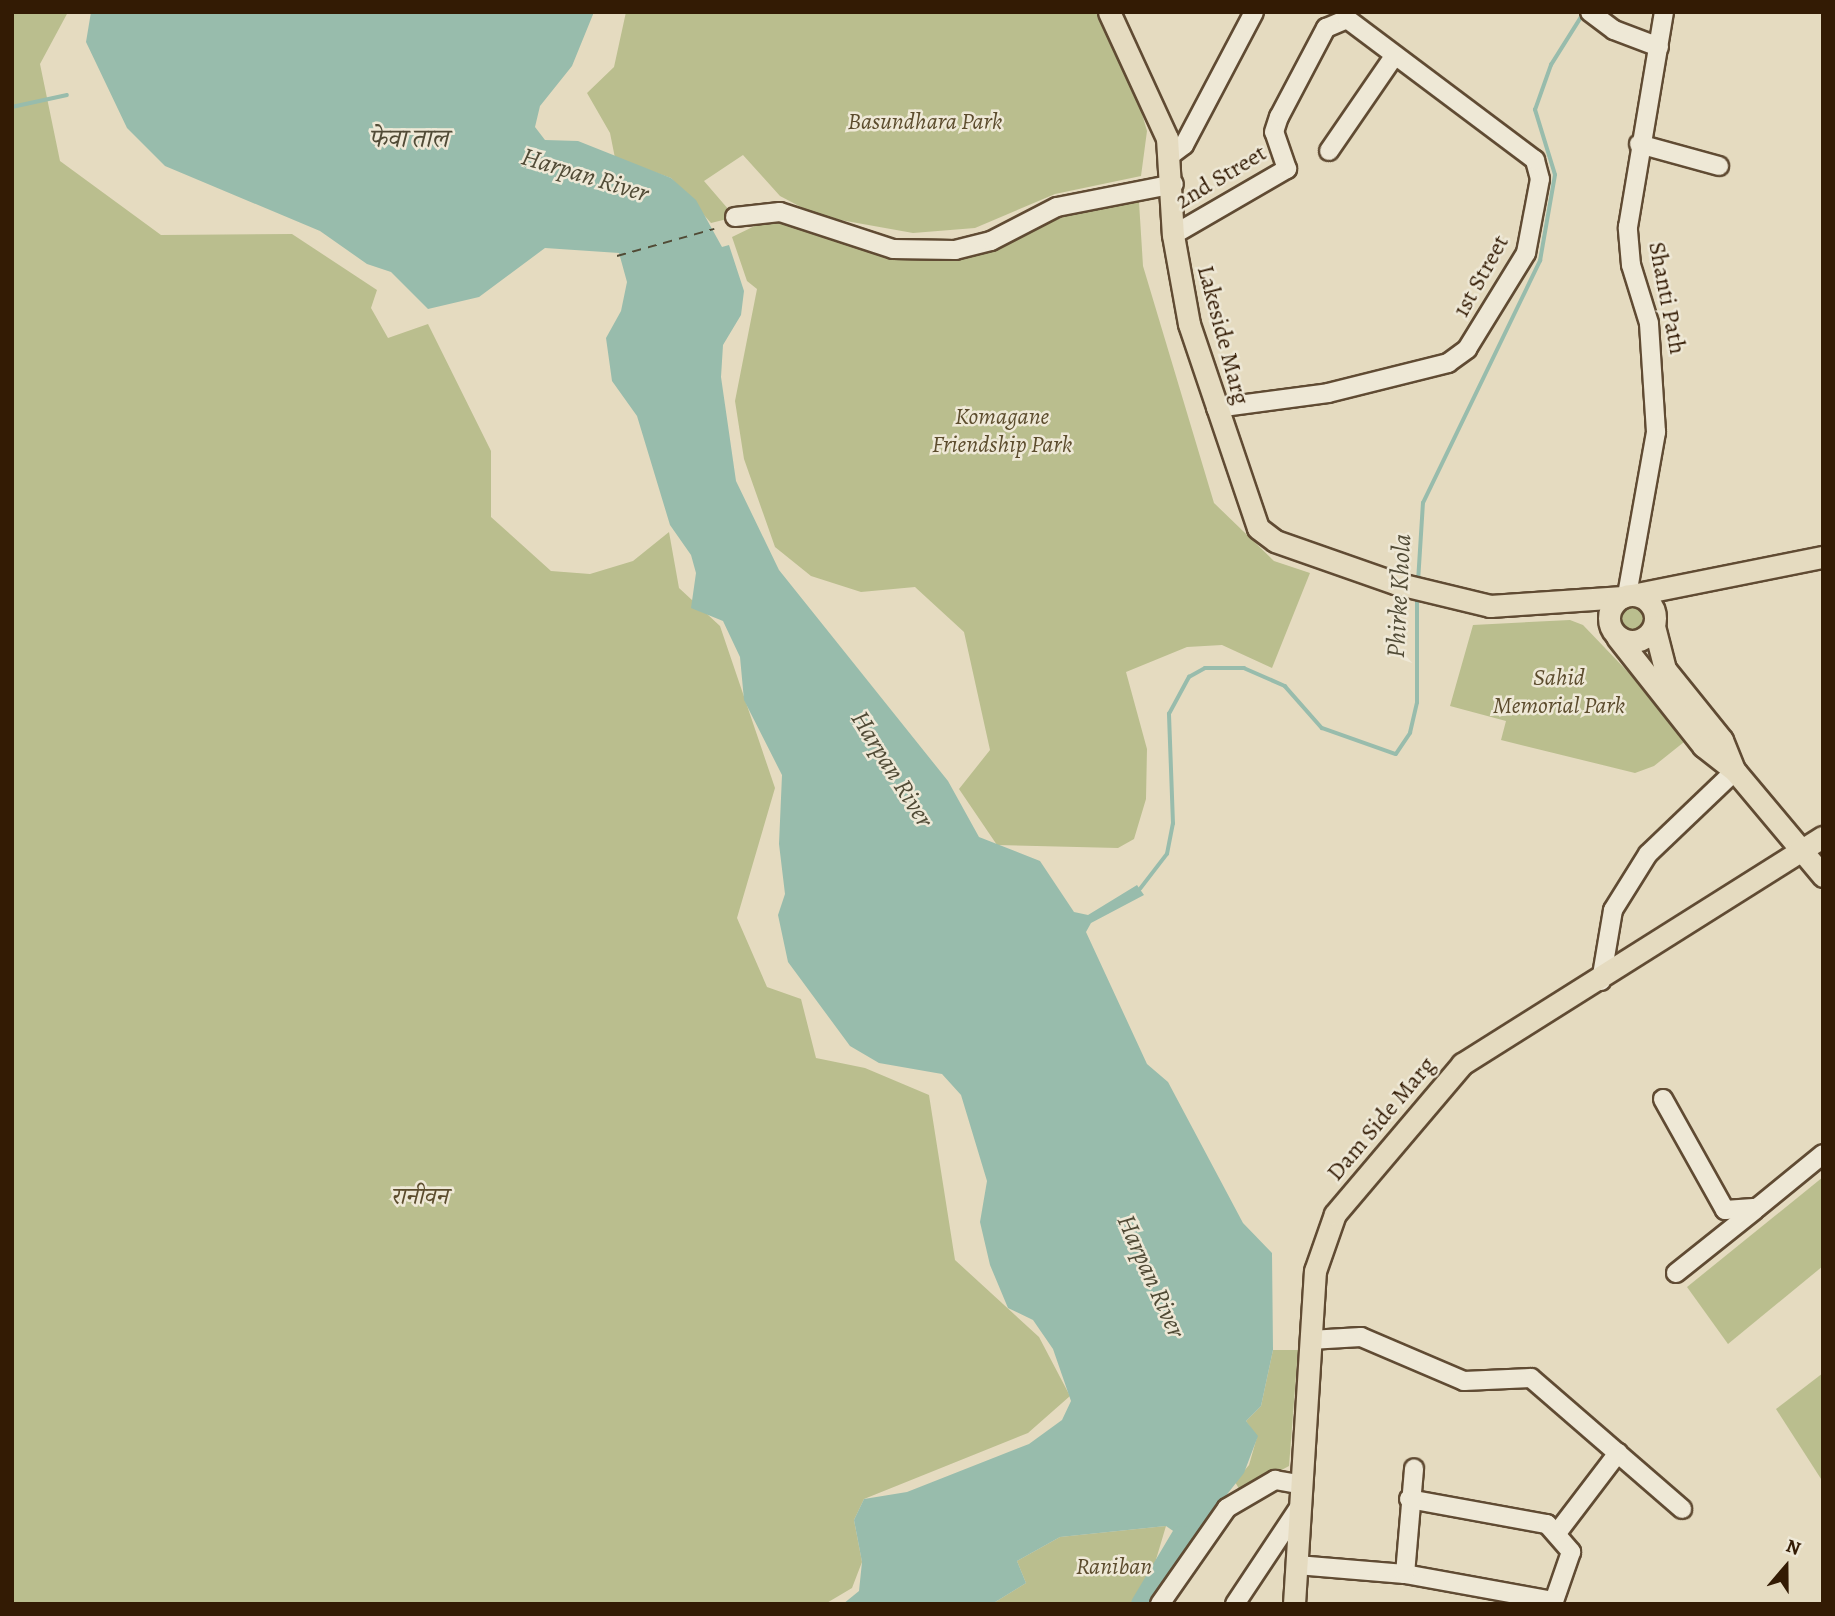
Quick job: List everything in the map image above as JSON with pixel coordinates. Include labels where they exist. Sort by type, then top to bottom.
[{"type":"main road","name":"Lakeside Marg","points":[[1109,12],[1172,154],[1173,234],[1189,324],[1252,521],[1263,533],[1433,595],[1504,608],[1628,596]]},
{"type":"main road","points":[[1615,634],[1609,611],[1628,596],[1823,557]]},
{"type":"main road","points":[[1615,634],[1635,642],[1655,622],[1664,596],[1685,583]]},
{"type":"main road","points":[[1628,596],[1648,602],[1665,669],[1722,740],[1735,771]]},
{"type":"main road","points":[[1550,603],[1591,614],[1615,634],[1703,746],[1735,771],[1823,876]]},
{"type":"main road","name":"Dam Side Marg","points":[[1294,1604],[1310,1340],[1318,1254],[1327,1226],[1403,1127],[1462,1064],[1601,981],[1823,837]]},
{"type":"street","points":[[1172,154],[1189,136],[1254,12]]},
{"type":"street","name":"1st Street","points":[[1216,408],[1328,393],[1448,363],[1467,349],[1526,253],[1540,179],[1535,160],[1393,58],[1349,15]]},
{"type":"street","name":"2nd Street","points":[[1173,234],[1287,169],[1273,132],[1279,117],[1326,28],[1349,15]]},
{"type":"street","points":[[1594,15],[1659,47]]},
{"type":"street","name":"Shanti Path","points":[[1628,596],[1656,432],[1648,323],[1628,252],[1639,144],[1667,16]]},
{"type":"street","points":[[1329,151],[1393,58]]},
{"type":"street","points":[[1639,144],[1719,166]]},
{"type":"street","points":[[735,217],[780,212],[893,249],[956,250],[991,241],[1057,207],[1174,184]]},
{"type":"street","points":[[1601,981],[1613,909],[1648,853],[1735,771]]},
{"type":"street","points":[[1662,1099],[1717,1201],[1741,1213],[1757,1208]]},
{"type":"street","points":[[1676,1273],[1823,1154]]},
{"type":"street","points":[[1310,1340],[1362,1337],[1464,1381],[1531,1378],[1682,1509]]},
{"type":"street","points":[[1556,1533],[1618,1454]]},
{"type":"street","points":[[1405,1574],[1409,1499],[1414,1468]]},
{"type":"street","points":[[1160,1604],[1227,1508],[1275,1480],[1301,1496],[1235,1604]]},
{"type":"street","points":[[1297,1565],[1405,1574],[1553,1602],[1571,1552],[1547,1524],[1409,1499]]},
{"type":"green space","name":"रानीवन","points":[[12,12],[68,12],[40,64],[60,161],[161,235],[292,234],[377,290],[371,308],[388,338],[428,324],[491,451],[491,517],[551,571],[590,574],[633,561],[669,532],[679,588],[720,626],[775,788],[737,918],[767,987],[801,999],[816,1058],[865,1068],[929,1095],[955,1260],[1039,1337],[1070,1396],[1028,1433],[864,1499],[854,1520],[862,1562],[852,1588],[825,1604],[12,1604]]},
{"type":"green space","name":"Basundhara Park","points":[[626,12],[1098,12],[1129,69],[1147,131],[1141,176],[1055,194],[975,228],[913,233],[818,216],[780,196],[743,155],[704,181],[735,217],[711,223],[671,178],[615,158],[610,133],[587,93],[614,67]]},
{"type":"green space","name":"Komagane Friendship Park","points":[[1139,202],[1143,266],[1214,503],[1274,561],[1310,573],[1272,668],[1222,645],[1187,647],[1126,672],[1147,749],[1146,799],[1134,839],[1118,848],[997,845],[959,789],[990,750],[964,632],[915,587],[861,592],[811,576],[775,547],[744,459],[735,401],[757,289],[747,281],[732,237],[765,221],[781,222],[895,259],[968,255],[1068,215]]},
{"type":"green space","points":[[1631,604],[1641,608],[1645,618],[1641,628],[1631,632],[1621,628],[1617,618],[1621,608]]},
{"type":"green space","name":"Sahid Memorial Park","points":[[1570,620],[1583,625],[1628,672],[1684,742],[1654,766],[1635,773],[1501,740],[1506,721],[1450,706],[1473,625]]},
{"type":"green space","points":[[1823,1177],[1823,1266],[1728,1344],[1687,1287]]},
{"type":"green space","points":[[1273,1350],[1298,1350],[1289,1466],[1241,1492],[1235,1482],[1249,1465],[1257,1437],[1246,1421],[1261,1406]]},
{"type":"green space","points":[[1823,1373],[1823,1482],[1776,1409]]},
{"type":"green space","name":"Raniban","points":[[1166,1526],[1149,1583],[1131,1604],[992,1604],[1026,1583],[1017,1561],[1060,1537]]},
{"type":"water","name":"फेवा ताल","points":[[91,12],[594,12],[572,66],[540,106],[535,127],[545,140],[578,141],[671,178],[696,200],[722,247],[729,245],[744,291],[741,315],[723,345],[721,377],[736,481],[779,570],[948,781],[979,837],[1040,861],[1074,912],[1088,915],[1137,885],[1144,895],[1091,923],[1086,932],[1147,1064],[1168,1082],[1243,1223],[1272,1253],[1273,1350],[1261,1406],[1246,1421],[1258,1436],[1244,1473],[1189,1542],[1166,1526],[1060,1537],[1017,1561],[1026,1583],[992,1604],[843,1604],[859,1591],[862,1562],[854,1520],[864,1499],[907,1492],[1029,1444],[1062,1420],[1071,1401],[1053,1349],[1033,1320],[1008,1308],[990,1265],[980,1222],[987,1181],[961,1095],[942,1074],[879,1063],[850,1046],[788,962],[778,915],[785,894],[779,844],[782,775],[744,700],[740,657],[723,621],[691,608],[696,573],[691,555],[670,525],[637,416],[612,381],[606,338],[621,311],[627,282],[619,253],[545,248],[479,297],[428,309],[391,272],[367,264],[320,231],[165,166],[127,128],[86,42]]},
{"type":"waterway","name":"Phirke Khola","points":[[1418,582],[1423,503],[1540,261],[1555,175],[1535,110],[1551,65],[1583,14]]},
{"type":"waterway","points":[[12,107],[67,95]]},
{"type":"waterway","name":"Phirke Khola","points":[[1140,889],[1167,854],[1173,824],[1169,714],[1189,677],[1205,668],[1244,668],[1285,686],[1322,728],[1396,754],[1410,733],[1417,703],[1417,597]]},
{"type":"waterway","points":[[1142,1604],[1182,1537]]},
{"type":"ferry route","points":[[617,256],[714,229]]},
{"type":"water label","name":"Harpan River","points":[[585,175]]},
{"type":"water label","name":"Harpan River","points":[[892,769]]},
{"type":"water label","name":"Harpan River","points":[[1151,1276]]}]
